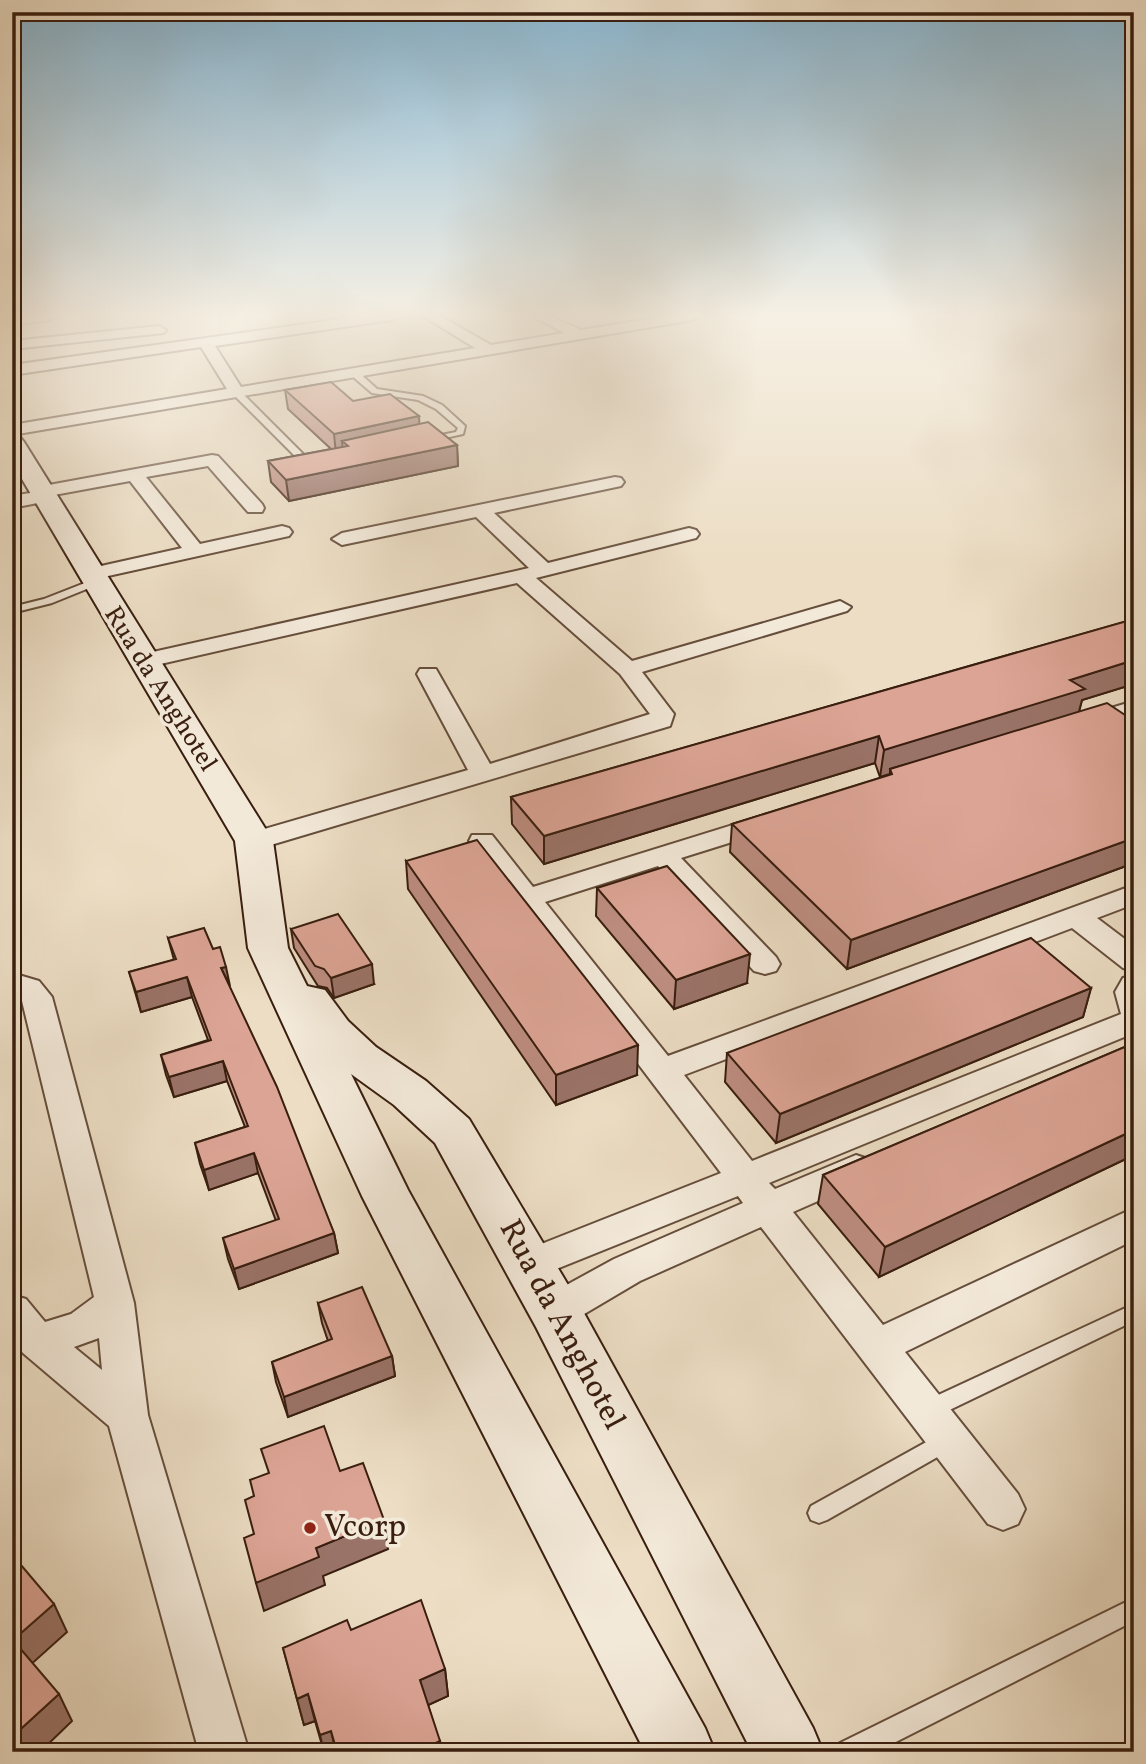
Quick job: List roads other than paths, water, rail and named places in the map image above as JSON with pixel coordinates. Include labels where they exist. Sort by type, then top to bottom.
[{"type":"main road","name":"Rua da Anghotel","points":[[12,442],[45,493],[92,578],[254,841],[268,948],[387,1196],[681,1752]]},
{"type":"main road","name":"Rua da Anghotel","points":[[268,948],[333,1032],[360,1058],[410,1093],[452,1131],[555,1311],[789,1752]]},
{"type":"street","points":[[12,430],[205,398]]},
{"type":"street","points":[[12,502],[134,474],[212,460],[255,508]]},
{"type":"street","points":[[134,474],[195,551]]},
{"type":"street","points":[[342,539],[615,482]]},
{"type":"street","points":[[479,509],[543,570]]},
{"type":"street","points":[[92,578],[282,532]]},
{"type":"street","points":[[143,661],[521,576],[689,534]]},
{"type":"street","points":[[254,841],[662,721],[663,714],[628,668],[521,576]]},
{"type":"street","points":[[628,668],[839,607]]},
{"type":"street","points":[[428,674],[483,774]]},
{"type":"street","points":[[1055,733],[1134,708]]},
{"type":"street","points":[[526,898],[794,814]]},
{"type":"street","points":[[482,841],[1003,1509]]},
{"type":"street","points":[[663,855],[765,964]]},
{"type":"street","points":[[662,1072],[1134,894]]},
{"type":"street","points":[[1076,916],[1134,961]]},
{"type":"street","points":[[12,984],[28,988],[37,997],[115,1303],[127,1415],[224,1752]]},
{"type":"street","points":[[1134,985],[1130,992],[1134,1009]]},
{"type":"street","points":[[555,1311],[757,1193],[1134,1021]]},
{"type":"street","points":[[982,1116],[1134,1052]]},
{"type":"street","points":[[528,1265],[757,1193],[881,1159]]},
{"type":"street","points":[[876,1347],[1134,1223]]},
{"type":"street","points":[[37,1341],[83,1328],[115,1303]]},
{"type":"street","points":[[12,1311],[37,1341],[127,1415]]},
{"type":"lane","points":[[242,398],[309,465]]},
{"type":"lane","points":[[418,442],[459,434],[462,428],[439,407],[421,398]]},
{"type":"lane","points":[[299,467],[323,462]]},
{"type":"lane","points":[[12,610],[48,601],[92,578]]},
{"type":"lane","points":[[927,1411],[1134,1312]]},
{"type":"lane","points":[[819,1513],[949,1440]]},
{"type":"lane","points":[[849,1752],[1134,1609]]},
{"type":"place","name":"Vcorp","points":[[310,1528]]}]
